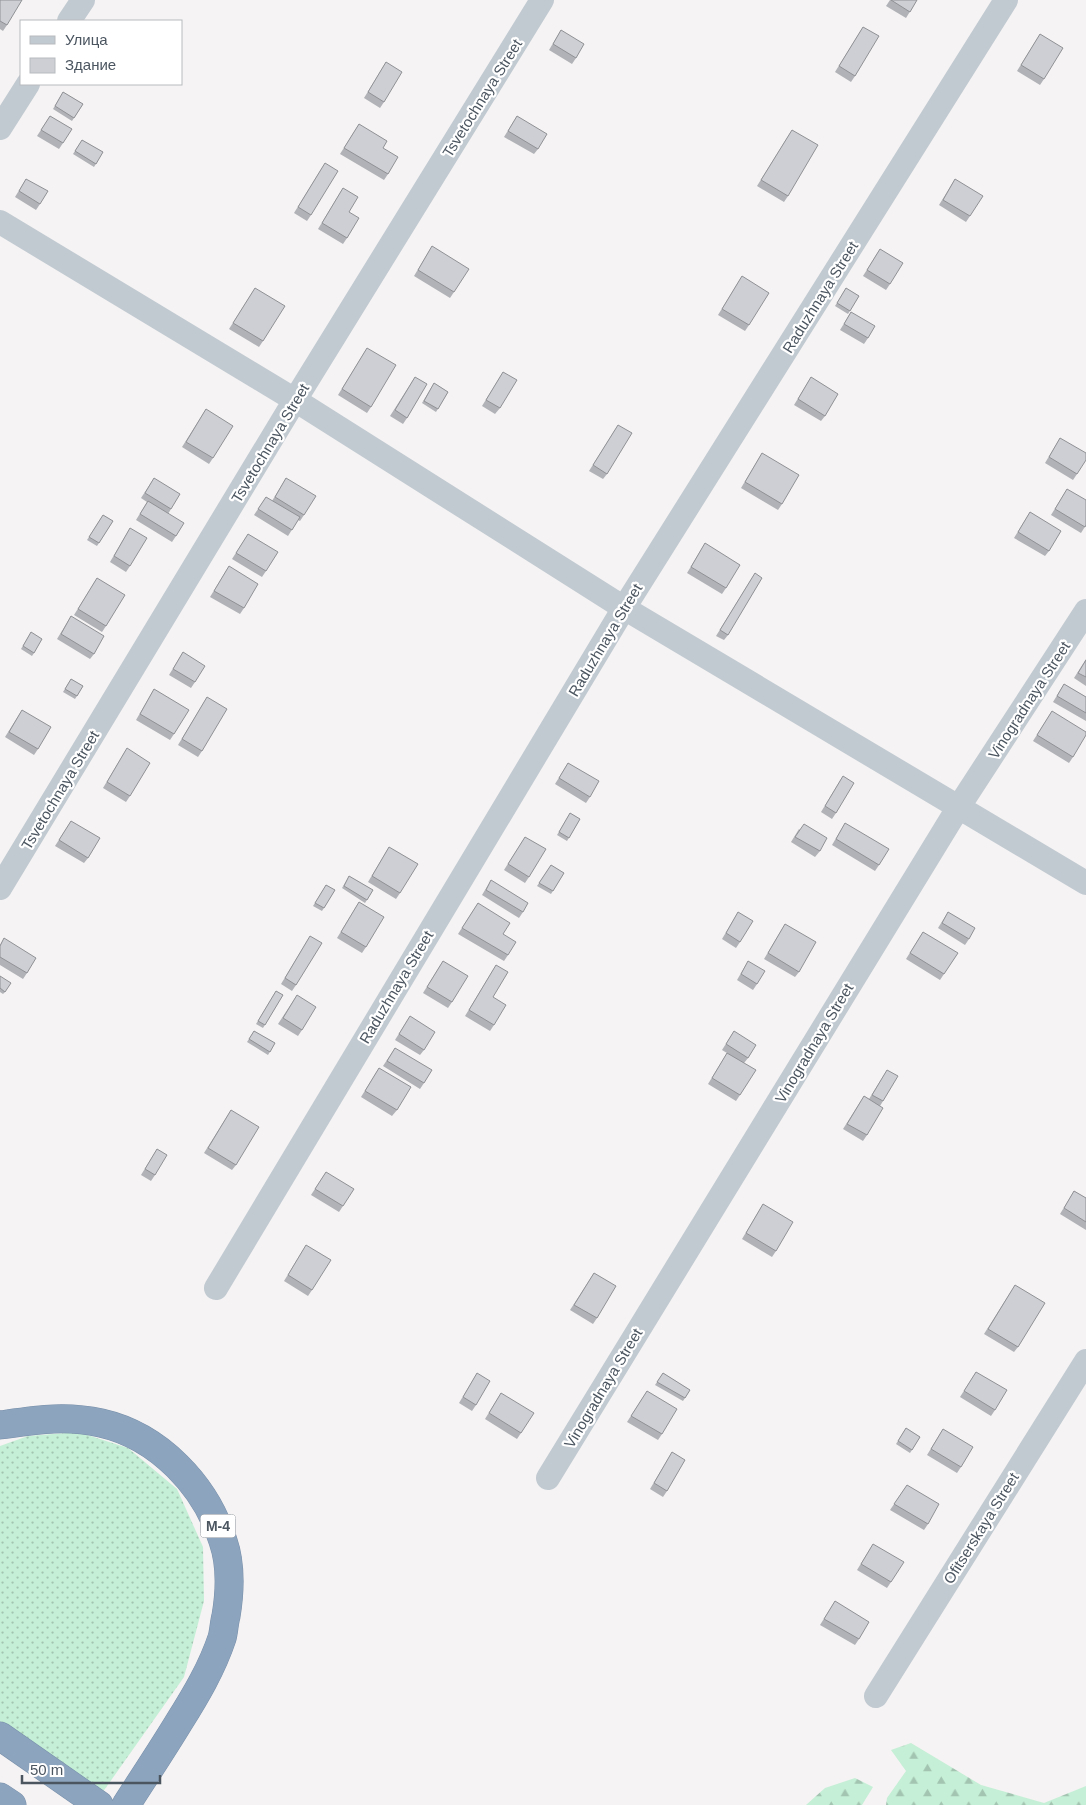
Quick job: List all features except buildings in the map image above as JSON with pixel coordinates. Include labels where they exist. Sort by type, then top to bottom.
[{"type":"highway","name":"М-4","points":[[0,1435],[13,1423],[50,1418],[72,1418],[103,1423],[130,1433],[156,1447],[178,1466],[197,1487],[213,1513],[224,1542],[228,1567],[228,1600],[222,1636],[210,1670],[164,1747],[126,1805]]},
{"type":"highway","points":[[0,1736],[99,1805]]},
{"type":"highway","points":[[0,1759],[70,1805]]},
{"type":"highway","points":[[0,1797],[12,1805]]},
{"type":"street","points":[[70,20],[82,0]]},
{"type":"street","name":"Tsvetochnaya Street","points":[[0,888],[295,400],[542,0]]},
{"type":"street","name":"Raduzhnaya Street","points":[[216,1288],[624,608],[1006,0]]},
{"type":"street","points":[[0,128],[27,85]]},
{"type":"street","points":[[0,222],[295,400],[624,608],[1086,883]]},
{"type":"street","name":"Vinogradnaya Street","points":[[548,1478],[958,808],[1086,611]]},
{"type":"street","name":"Ofitserskaya Street","points":[[876,1696],[1086,1361]]},
{"type":"green space","points":[[78,1432],[128,1448],[177,1489],[203,1547],[204,1601],[184,1677],[100,1796],[0,1725],[0,1446],[28,1436]]},
{"type":"green space","points":[[911,1743],[981,1785],[1044,1803],[1086,1786],[1086,1805],[886,1805],[887,1798],[906,1771],[891,1750]]},
{"type":"green space","points":[[855,1778],[873,1787],[862,1805],[806,1805],[825,1788]]}]
